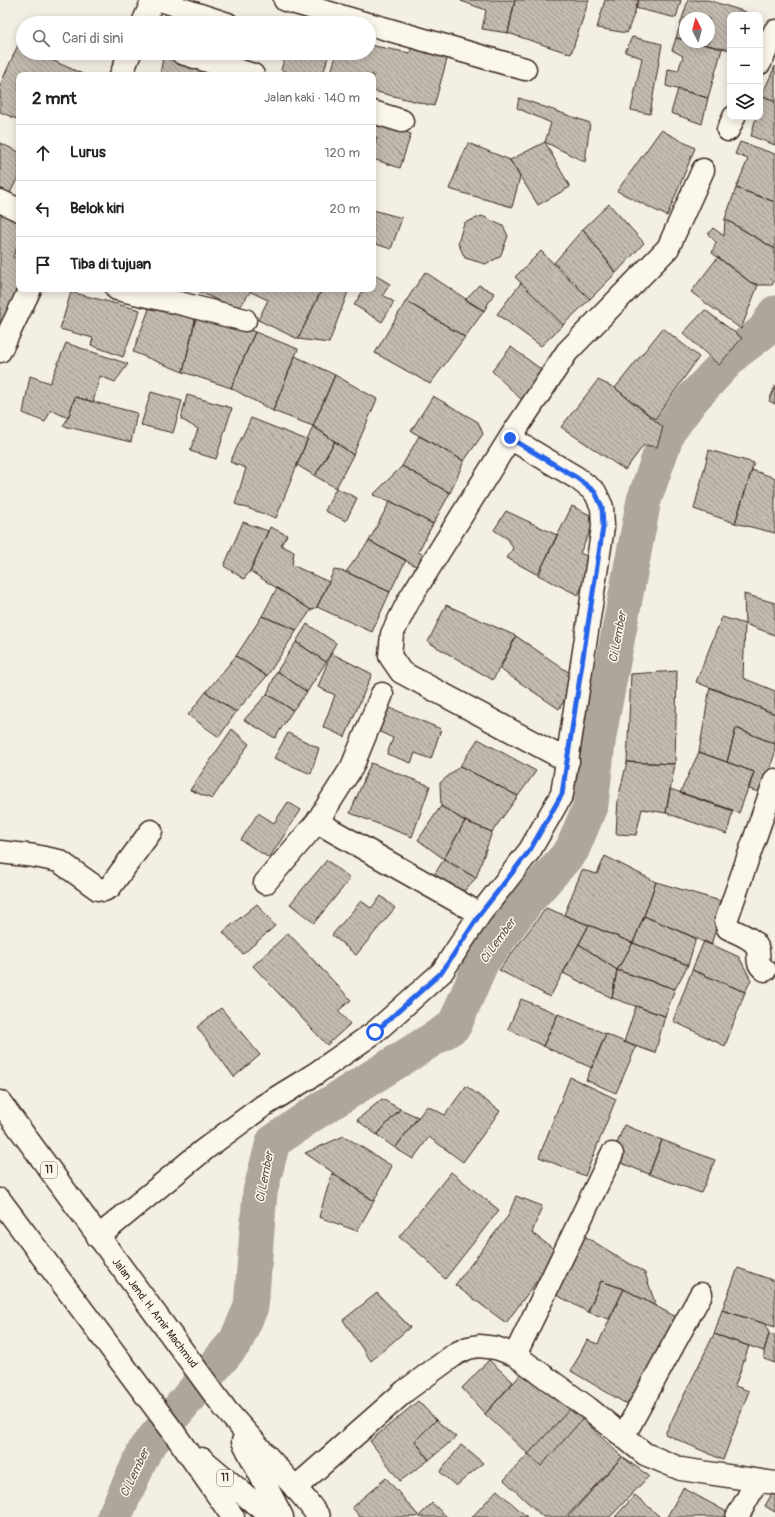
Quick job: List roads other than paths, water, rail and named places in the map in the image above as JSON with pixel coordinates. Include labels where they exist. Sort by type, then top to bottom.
[{"type":"main road","points":[[146,16],[153,0]]},
{"type":"main road","points":[[285,0],[340,16]]},
{"type":"main road","points":[[376,26],[525,70]]},
{"type":"main road","points":[[763,57],[775,31]]},
{"type":"main road","points":[[122,72],[127,60]]},
{"type":"main road","points":[[205,60],[243,72]]},
{"type":"main road","points":[[376,113],[402,121]]},
{"type":"main road","points":[[568,761],[401,672],[390,656],[392,634],[409,600],[510,438],[567,352],[668,248],[703,170]]},
{"type":"main road","points":[[0,201],[16,209]]},
{"type":"main road","points":[[0,352],[29,292]]},
{"type":"main road","points":[[130,292],[245,320]]},
{"type":"main road","points":[[98,1237],[205,1149],[263,1106],[314,1074],[375,1032],[442,972],[480,914],[530,850],[562,794],[603,527],[602,507],[595,492],[577,478],[510,438]]},
{"type":"main road","points":[[265,883],[317,822],[352,767],[382,694]]},
{"type":"main road","points":[[765,970],[760,966],[757,946],[750,939],[728,928],[726,921],[775,780]]},
{"type":"main road","points":[[317,822],[480,914]]},
{"type":"main road","points":[[0,852],[59,861],[98,889],[104,890],[110,887],[150,831]]},
{"type":"main road","name":"Jalan Jend. H. Amir Machmud","points":[[0,1102],[98,1237],[222,1403],[319,1517]]},
{"type":"main road","points":[[515,1355],[612,1154]]},
{"type":"main road","name":"11","points":[[0,1200],[175,1435],[233,1517]]},
{"type":"main road","points":[[623,1437],[701,1294]]},
{"type":"main road","points":[[295,1488],[405,1391],[457,1353],[468,1348],[479,1346],[496,1348],[515,1355],[588,1408],[645,1454],[681,1469],[766,1482]]},
{"type":"main road","name":"11","points":[[222,1403],[282,1517]]},
{"type":"main road","name":"11","points":[[175,1435],[271,1517]]},
{"type":"main road","points":[[737,1517],[766,1482]]},
{"type":"lane","points":[[157,0],[206,16]]},
{"type":"waterway","name":"Ci Lember","points":[[114,1517],[146,1448],[236,1341],[251,1307],[260,1192],[273,1142],[310,1116],[454,1026],[482,961],[527,901],[572,850],[591,804],[599,735],[644,500],[668,432],[692,399],[735,353],[764,331],[775,313]]}]
